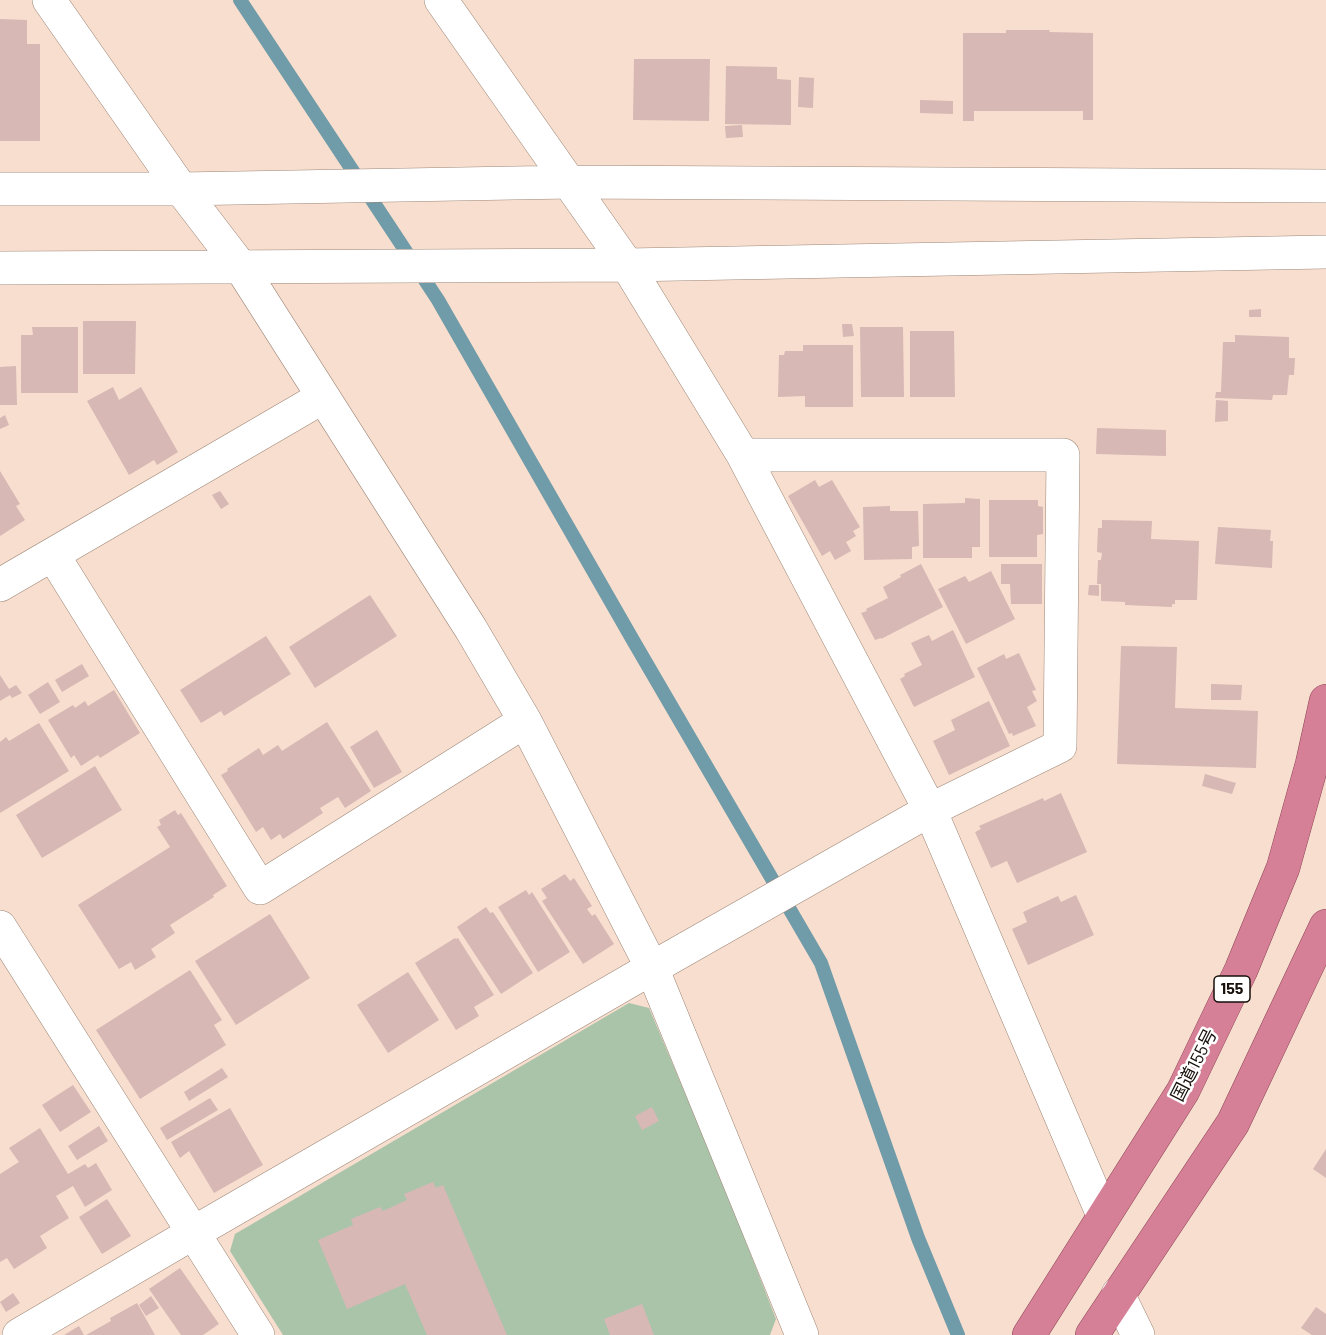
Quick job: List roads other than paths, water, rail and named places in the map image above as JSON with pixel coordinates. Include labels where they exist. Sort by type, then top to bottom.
[{"type":"highway","name":"国道155号","points":[[1029,1335],[1183,1091],[1241,970],[1283,868],[1312,764],[1326,701]]},
{"type":"highway","points":[[1104,1316],[1233,1123],[1326,926]]},
{"type":"street","points":[[49,0],[181,189],[240,266],[471,629],[525,721],[652,968],[802,1335]]},
{"type":"street","points":[[441,0],[627,265],[743,455],[930,810],[1103,1215]]},
{"type":"street","points":[[0,189],[181,189],[570,182],[1326,186]]},
{"type":"street","points":[[0,268],[627,265],[1326,252]]},
{"type":"street","points":[[0,585],[323,397]]},
{"type":"street","points":[[19,1335],[652,968],[930,810],[1060,746],[1063,455],[743,455]]},
{"type":"street","points":[[52,555],[260,888],[525,721]]},
{"type":"street","points":[[1,930],[258,1335]]},
{"type":"street","points":[[1104,1316],[1138,1335]]},
{"type":"waterway","points":[[240,0],[438,300],[821,963],[918,1238],[958,1335]]}]
